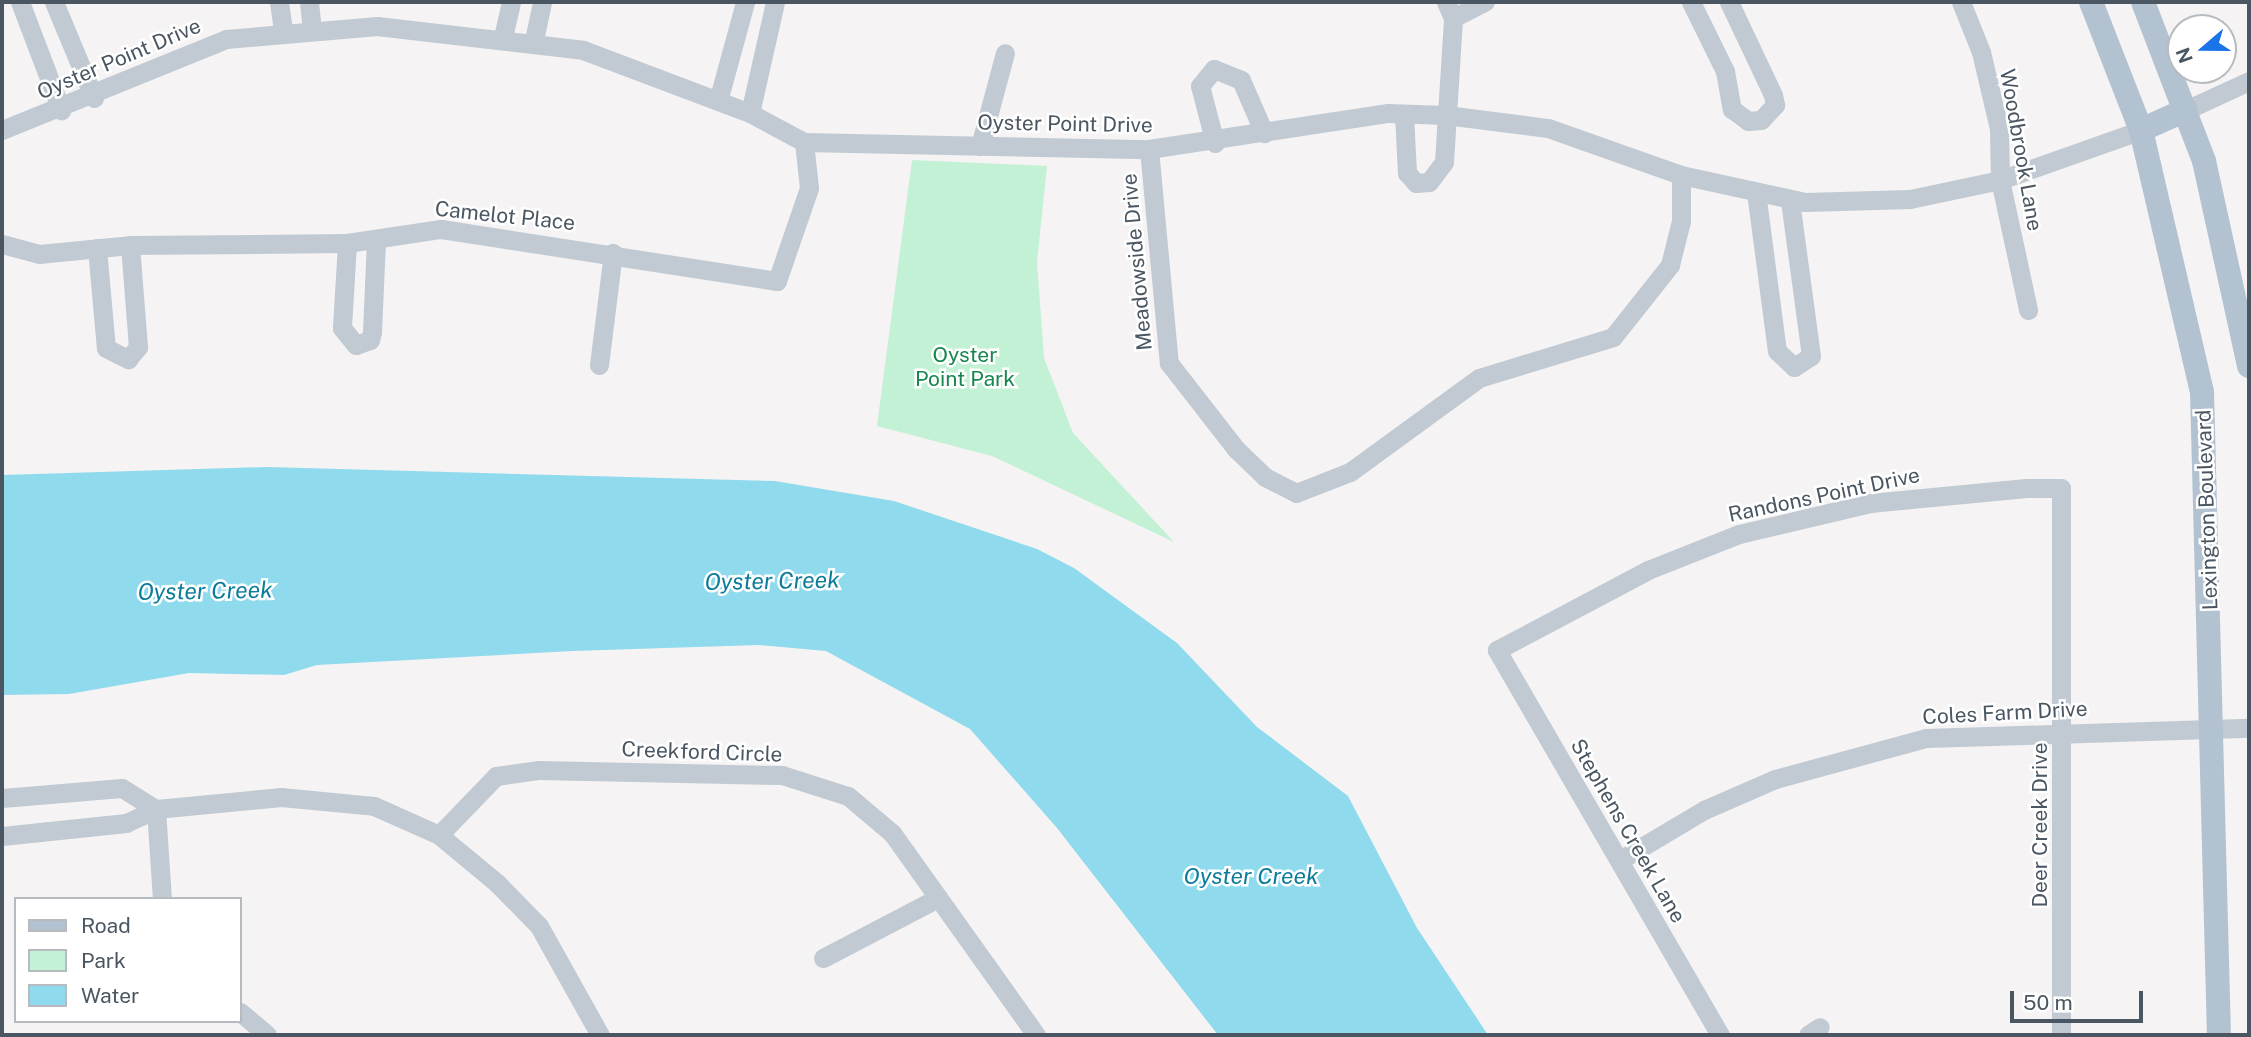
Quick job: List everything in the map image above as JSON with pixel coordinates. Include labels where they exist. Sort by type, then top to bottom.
[{"type":"main road","name":"Lexington Boulevard","points":[[2091,2],[2141,130],[2202,392],[2213,727],[2219,1035]]},
{"type":"main road","points":[[2143,2],[2186,110],[2235,283],[2249,366]]},
{"type":"main road","points":[[2141,130],[2186,110]]},
{"type":"street","points":[[20,2],[61,110]]},
{"type":"street","points":[[54,2],[94,97]]},
{"type":"street","points":[[279,2],[283,32]]},
{"type":"street","points":[[309,2],[312,29]]},
{"type":"street","points":[[503,37],[511,2]]},
{"type":"street","points":[[534,40],[542,2]]},
{"type":"street","points":[[718,101],[746,2]]},
{"type":"street","points":[[750,113],[775,2]]},
{"type":"street","points":[[1404,114],[1404,165],[1416,183],[1440,174],[1447,115],[1449,10],[1485,2]]},
{"type":"street","points":[[1691,2],[1714,47],[1732,109],[1748,121],[1760,120],[1775,105],[1729,2]]},
{"type":"street","name":"Woodbrook Lane","points":[[1961,2],[1981,52],[1999,129],[2000,180],[2028,310]]},
{"type":"street","name":"Oyster Point Drive","points":[[2,130],[94,97],[226,40],[312,29],[418,27],[534,40],[583,50],[750,113],[804,142],[1149,149],[1215,143],[1264,133],[1404,114],[1447,115],[1548,128],[1681,175],[1790,200],[1910,199],[2000,180],[2141,130]]},
{"type":"street","points":[[1714,47],[1744,32]]},
{"type":"street","points":[[980,146],[1005,53]]},
{"type":"street","points":[[1215,143],[1200,86],[1214,69],[1241,79],[1264,133]]},
{"type":"street","points":[[2186,110],[2249,81]]},
{"type":"street","name":"Camelot Place","points":[[2,244],[39,254],[130,245],[347,243],[441,229],[613,253],[776,281],[809,188],[804,142]]},
{"type":"street","name":"Meadowside Drive","points":[[1149,149],[1168,363],[1194,403],[1265,477],[1296,493],[1350,472],[1479,378],[1613,337],[1670,265],[1681,221],[1681,175]]},
{"type":"street","points":[[1756,192],[1777,351],[1794,368],[1811,356],[1790,200]]},
{"type":"street","points":[[347,243],[342,328],[349,343],[364,344],[372,332],[376,240]]},
{"type":"street","points":[[97,248],[106,348],[128,359],[138,347],[130,245]]},
{"type":"street","points":[[599,365],[613,253]]},
{"type":"street","name":"Randons Point Drive","points":[[1497,650],[1648,570],[1739,534],[1950,491],[2061,488]]},
{"type":"street","name":"Deer Creek Drive","points":[[2061,488],[2061,1035]]},
{"type":"street","name":"Stephens Creek Lane","points":[[1497,650],[1720,1035]]},
{"type":"street","name":"Coles Farm Drive","points":[[1619,860],[1704,810],[1860,752],[1926,738],[2213,727],[2249,728]]},
{"type":"street","name":"Creekford Circle","points":[[439,835],[496,776],[538,770],[782,775],[848,796],[892,833],[1035,1035]]},
{"type":"street","points":[[2,798],[122,788],[156,809]]},
{"type":"street","points":[[2,836],[126,823],[156,809],[281,797],[374,806],[439,835],[539,926],[600,1035]]},
{"type":"street","points":[[156,809],[162,897]]},
{"type":"street","points":[[823,958],[938,898]]},
{"type":"street","points":[[242,1014],[267,1035]]},
{"type":"green space","name":"Oyster Point Park","points":[[912,160],[1047,166],[1037,262],[1044,358],[1073,433],[1174,542],[992,456],[877,426]]},
{"type":"water","name":"Oyster Creek","points":[[268,467],[775,481],[894,501],[1037,549],[1074,568],[1177,643],[1257,727],[1348,796],[1417,928],[1488,1035],[1218,1035],[1057,828],[970,729],[826,651],[759,645],[572,651],[317,665],[284,675],[189,673],[69,694],[2,695],[2,475]]}]
